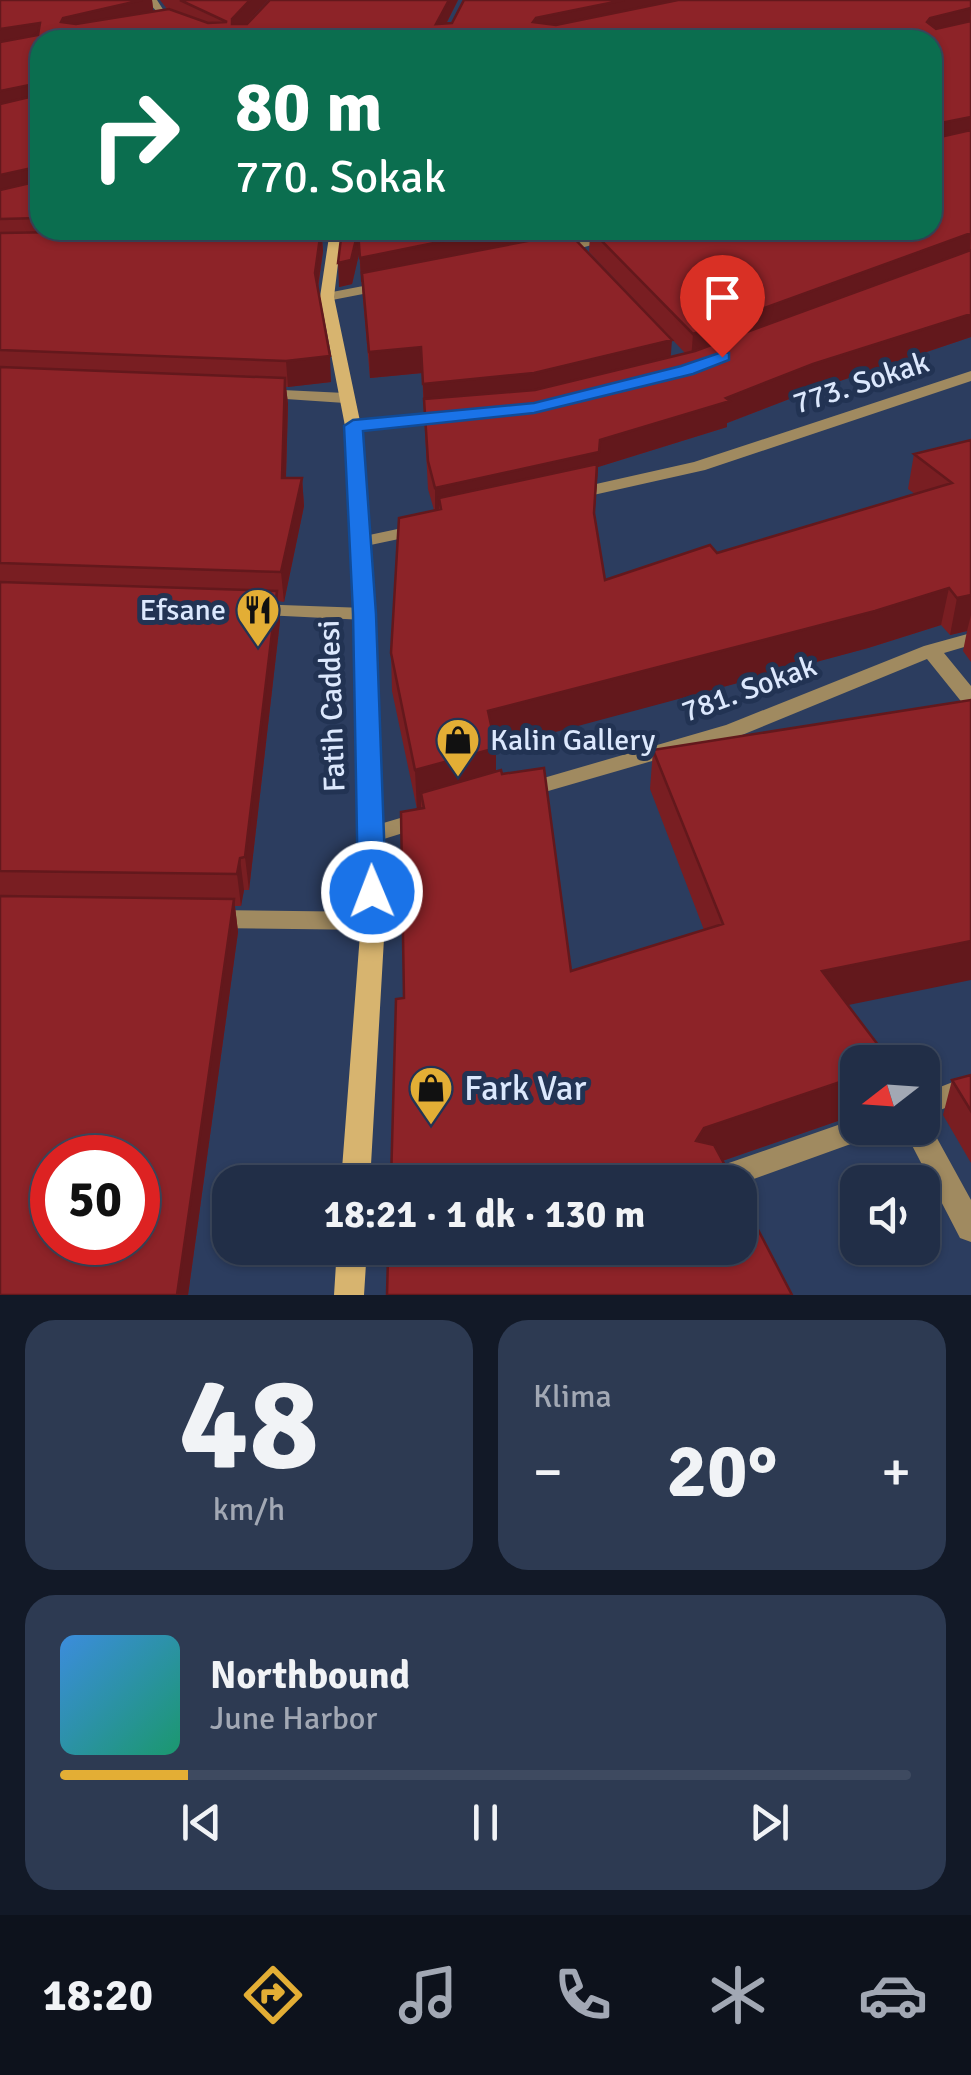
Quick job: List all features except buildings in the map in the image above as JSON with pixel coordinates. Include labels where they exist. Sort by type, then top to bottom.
[{"type":"main road","name":"Fatih Caddesi","points":[[328,240],[327,297],[353,426],[371,834],[372,921],[357,1165]]},
{"type":"main road","points":[[349,1295],[351,1265]]},
{"type":"street","points":[[152,0],[163,16],[196,30]]},
{"type":"street","points":[[154,23],[170,19]]},
{"type":"street","points":[[536,255],[603,240]]},
{"type":"street","points":[[574,248],[586,261]]},
{"type":"street","points":[[327,297],[403,282]]},
{"type":"street","name":"773. Sokak","points":[[549,500],[699,466],[971,376]]},
{"type":"street","points":[[250,394],[345,398]]},
{"type":"street","points":[[353,426],[462,415]]},
{"type":"street","points":[[361,542],[436,526]]},
{"type":"street","points":[[230,610],[364,614]]},
{"type":"street","name":"781. Sokak","points":[[505,796],[734,730],[931,650],[971,639]]},
{"type":"street","points":[[931,650],[971,700]]},
{"type":"street","points":[[371,834],[448,813]]},
{"type":"street","points":[[196,918],[372,921]]},
{"type":"street","points":[[940,1099],[971,1086]]},
{"type":"street","points":[[757,1165],[840,1136]]},
{"type":"street","points":[[925,1145],[971,1228]]},
{"type":"place","name":"Efsane","points":[[258,648]]},
{"type":"place","name":"Kalin Gallery","points":[[458,778]]},
{"type":"place","name":"Fark Var","points":[[431,1126]]},
{"type":"route","points":[[372,892],[364,614],[353,426],[534,408],[687,370],[722,357]]}]
